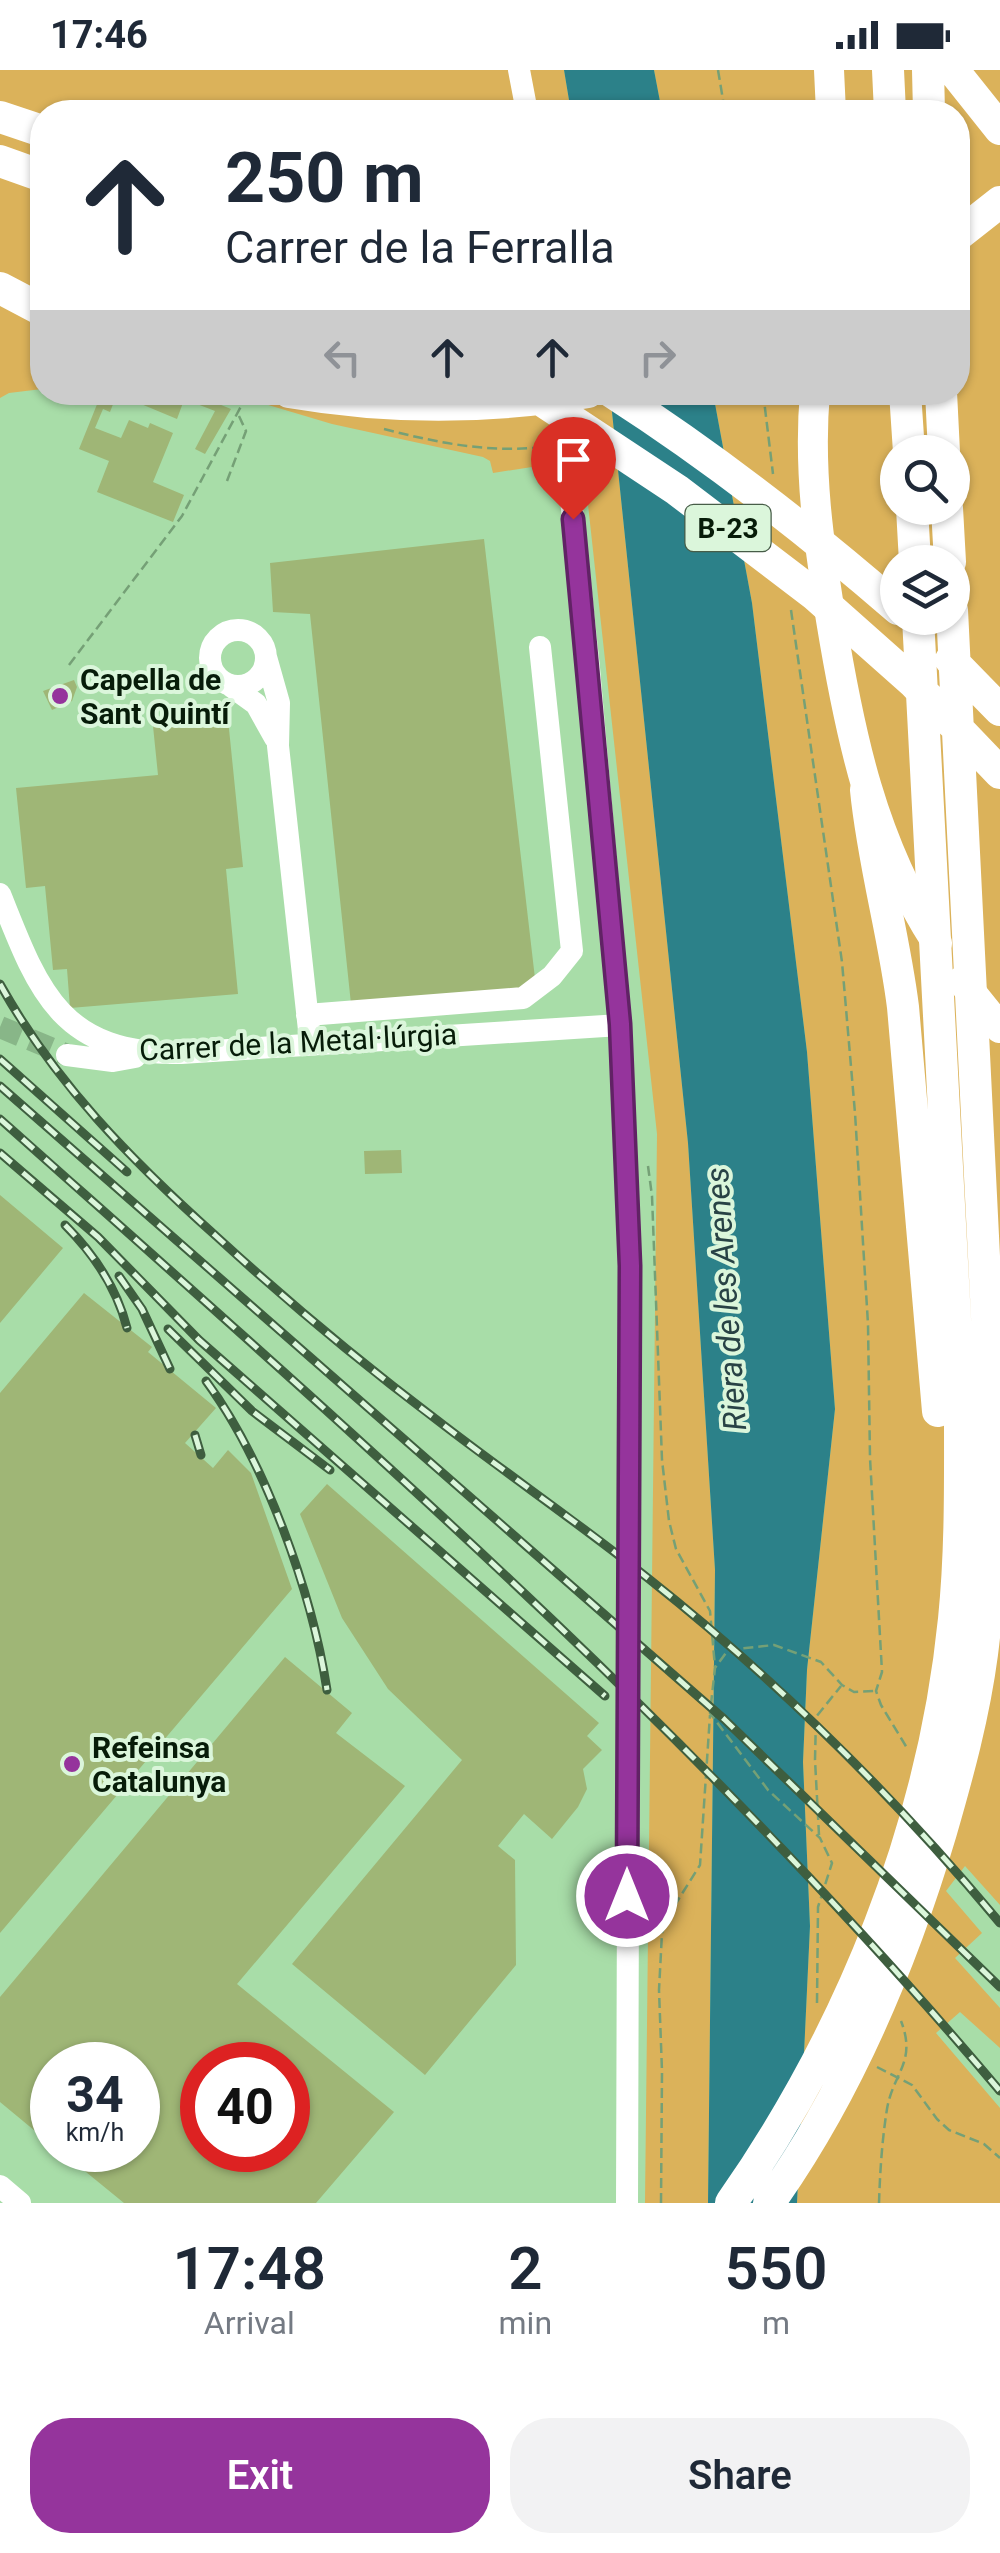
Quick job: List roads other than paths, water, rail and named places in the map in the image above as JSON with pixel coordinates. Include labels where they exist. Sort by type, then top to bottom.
[{"type":"highway","points":[[888,70],[889,100]]},
{"type":"highway","points":[[928,70],[929,100]]},
{"type":"highway","points":[[952,70],[992,120]]},
{"type":"highway","points":[[0,117],[30,128]]},
{"type":"highway","points":[[0,162],[30,172]]},
{"type":"highway","points":[[970,226],[1000,202]]},
{"type":"highway","points":[[0,288],[30,304]]},
{"type":"highway","name":"B-23","points":[[549,405],[677,490],[815,595],[914,682],[1000,773]]},
{"type":"highway","name":"B-23","points":[[631,405],[734,475],[880,594]]},
{"type":"highway","points":[[907,405],[908,435]]},
{"type":"highway","points":[[942,405],[943,435]]},
{"type":"highway","points":[[919,635],[960,1414],[952,1544]]},
{"type":"highway","points":[[925,635],[1000,710]]},
{"type":"highway","points":[[768,2203],[846,2075],[872,2024],[909,1932],[970,1724],[982,1654],[996,1529],[953,635]]},
{"type":"highway","points":[[731,2203],[781,2128],[825,2048],[896,1879],[926,1782],[954,1621],[952,1544],[903,1007],[876,869],[866,790]]},
{"type":"main road","points":[[815,405],[812,487],[847,714],[866,790],[906,889],[948,961],[1000,1028]]},
{"type":"street","points":[[519,70],[525,100]]},
{"type":"street","points":[[561,405],[620,1024],[630,1266],[627,2203]]},
{"type":"street","points":[[278,746],[264,713],[222,682],[210,667],[212,648],[224,634],[243,630],[264,648],[279,703],[278,746],[310,1044]]},
{"type":"street","points":[[307,1015],[523,998],[552,976],[572,951],[540,647]]},
{"type":"street","points":[[231,686],[256,680],[266,666],[266,657]]},
{"type":"street","name":"Carrer de la Metal·lúrgia","points":[[0,894],[34,972],[74,1024],[115,1048],[154,1053],[620,1024]]},
{"type":"street","points":[[67,1055],[113,1062],[154,1053]]},
{"type":"street","points":[[0,2186],[20,2203]]},
{"type":"water","points":[[564,70],[654,70],[660,100],[569,100]]},
{"type":"water","name":"Riera de les Arenes","points":[[611,405],[715,405],[752,603],[807,1052],[835,1409],[807,1670],[803,1762],[810,1926],[797,2203],[708,2203],[715,1570],[688,1143]]},
{"type":"tunnel","points":[[0,1027],[67,1055]]},
{"type":"railway","points":[[0,984],[70,1087],[185,1208],[352,1353],[623,1559],[744,1658],[877,1786],[1000,1923]]},
{"type":"railway","points":[[0,1059],[127,1172]]},
{"type":"railway","points":[[0,1086],[724,1719],[1000,1987]]},
{"type":"railway","points":[[0,1119],[261,1351],[644,1708],[885,1959],[1000,2091]]},
{"type":"railway","points":[[0,1153],[98,1237],[199,1340],[605,1696]]},
{"type":"railway","points":[[65,1225],[103,1272],[127,1328]]},
{"type":"railway","points":[[119,1276],[142,1309],[170,1369]]},
{"type":"railway","points":[[168,1329],[252,1411],[330,1470]]},
{"type":"railway","points":[[206,1381],[248,1449],[283,1529],[310,1612],[327,1690]]},
{"type":"railway","points":[[195,1435],[201,1455]]},
{"type":"place","name":"Capella de Sant Quintí","points":[[60,696]]},
{"type":"place","name":"Refeinsa Catalunya","points":[[72,1764]]}]
